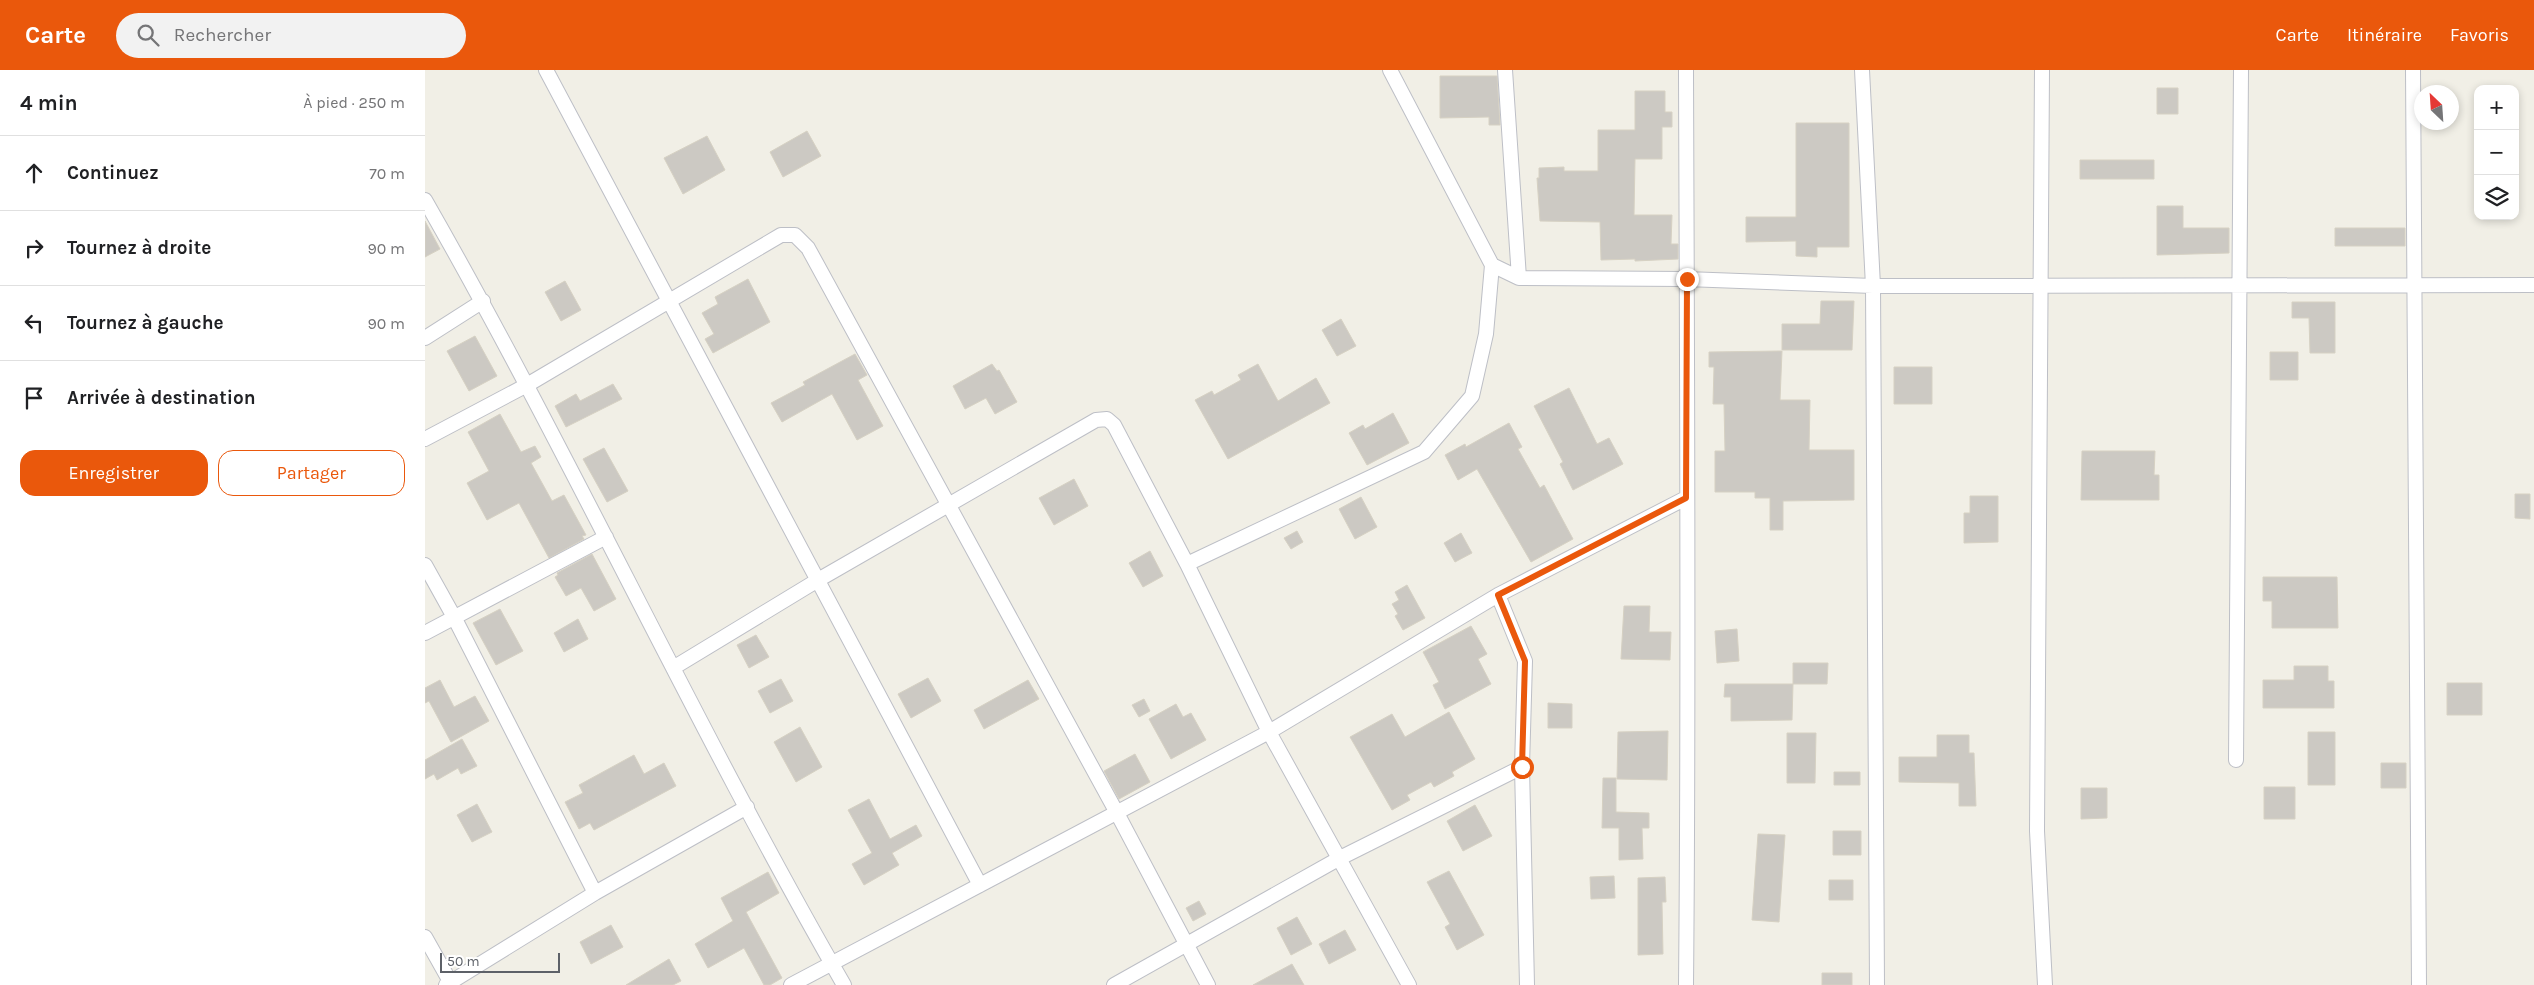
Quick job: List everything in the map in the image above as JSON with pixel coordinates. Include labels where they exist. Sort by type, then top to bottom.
[{"type":"street","points":[[546,70],[980,885]]},
{"type":"street","points":[[1187,564],[1423,452],[1472,396],[1486,334],[1492,265],[1390,70]]},
{"type":"street","points":[[1505,70],[1519,278]]},
{"type":"street","points":[[1686,70],[1686,498],[1689,712],[1686,985]]},
{"type":"street","points":[[1862,70],[1873,286],[1877,985]]},
{"type":"street","points":[[2043,70],[2037,831],[2045,985]]},
{"type":"street","points":[[2236,760],[2241,70]]},
{"type":"street","points":[[2413,70],[2419,985]]},
{"type":"street","points":[[425,200],[483,301],[673,668],[844,985]]},
{"type":"street","points":[[425,439],[527,386],[781,235],[795,234],[808,248],[1117,814],[1208,985]]},
{"type":"street","points":[[1492,265],[1519,278],[1687,279],[1873,286],[2534,285]]},
{"type":"street","points":[[425,338],[483,301]]},
{"type":"street","points":[[673,668],[818,580],[1096,420],[1107,419],[1114,425],[1187,564],[1269,732],[1409,985]]},
{"type":"street","points":[[791,985],[1269,732],[1498,595],[1686,498]]},
{"type":"street","points":[[425,633],[606,537]]},
{"type":"street","points":[[425,566],[454,616],[595,893]]},
{"type":"street","points":[[1498,595],[1525,661],[1522,767],[1527,985]]},
{"type":"street","points":[[1114,985],[1340,858],[1522,767]]},
{"type":"street","points":[[425,937],[450,984],[595,893],[747,807]]},
{"type":"building","points":[[1440,76],[1497,76],[1500,125],[1489,125],[1489,117],[1440,118]]},
{"type":"building","points":[[2157,88],[2178,88],[2178,114],[2157,114]]},
{"type":"building","points":[[1635,91],[1665,91],[1665,112],[1672,112],[1672,127],[1662,127],[1662,159],[1635,159],[1634,215],[1672,215],[1671,244],[1678,244],[1678,259],[1601,260],[1600,222],[1540,221],[1537,178],[1539,178],[1539,168],[1564,167],[1564,171],[1598,171],[1598,130],[1635,130]]},
{"type":"building","points":[[1796,123],[1849,123],[1849,247],[1817,247],[1817,257],[1796,256],[1796,241],[1746,242],[1746,217],[1796,217]]},
{"type":"building","points":[[807,131],[821,156],[783,177],[770,152]]},
{"type":"building","points":[[707,136],[725,170],[683,194],[664,158]]},
{"type":"building","points":[[2080,160],[2154,160],[2154,179],[2080,179]]},
{"type":"building","points":[[2157,206],[2183,206],[2183,228],[2229,228],[2229,253],[2157,255]]},
{"type":"building","points":[[425,221],[440,249],[425,257]]},
{"type":"building","points":[[2335,228],[2405,228],[2405,246],[2335,246]]},
{"type":"building","points":[[748,279],[770,322],[713,353],[705,339],[714,334],[702,313],[718,304],[715,297]]},
{"type":"building","points":[[565,281],[581,310],[561,321],[545,292]]},
{"type":"building","points":[[1821,301],[1854,301],[1852,350],[1782,350],[1782,324],[1820,324]]},
{"type":"building","points":[[2292,302],[2335,302],[2335,353],[2310,353],[2309,318],[2292,318]]},
{"type":"building","points":[[1341,319],[1356,346],[1337,356],[1322,330]]},
{"type":"building","points":[[475,336],[497,376],[469,391],[447,351]]},
{"type":"building","points":[[1782,351],[1780,400],[1810,400],[1809,450],[1854,450],[1854,500],[1783,501],[1783,530],[1770,530],[1770,498],[1755,498],[1755,492],[1715,492],[1715,451],[1725,451],[1724,404],[1713,404],[1714,367],[1709,367],[1709,352]]},
{"type":"building","points":[[2270,352],[2298,352],[2298,380],[2270,380]]},
{"type":"building","points":[[855,354],[867,375],[858,380],[883,426],[857,440],[832,394],[782,422],[771,403],[805,385],[803,382]]},
{"type":"building","points":[[992,364],[997,371],[999,370],[1017,402],[995,414],[986,398],[965,409],[953,386]]},
{"type":"building","points":[[1258,364],[1278,401],[1316,378],[1330,403],[1228,459],[1195,400],[1212,391],[1214,395],[1241,380],[1238,375]]},
{"type":"building","points":[[1894,367],[1932,367],[1932,404],[1894,404]]},
{"type":"building","points":[[613,384],[622,399],[566,427],[555,406],[576,394],[580,401]]},
{"type":"building","points":[[1569,388],[1597,444],[1609,438],[1623,464],[1573,490],[1560,464],[1563,462],[1534,406]]},
{"type":"building","points":[[1393,413],[1409,443],[1367,465],[1349,433],[1363,425],[1365,429]]},
{"type":"building","points":[[500,414],[521,452],[535,446],[541,457],[531,463],[552,501],[564,495],[586,535],[582,536],[584,539],[549,558],[519,503],[487,520],[467,483],[489,471],[468,432]]},
{"type":"building","points":[[1509,423],[1522,447],[1518,449],[1540,488],[1544,485],[1573,539],[1531,562],[1477,469],[1458,480],[1445,455],[1465,444],[1466,447]]},
{"type":"building","points":[[604,448],[628,491],[607,502],[583,459]]},
{"type":"building","points":[[2082,451],[2155,451],[2154,475],[2159,475],[2159,500],[2081,500]]},
{"type":"building","points":[[1074,479],[1088,506],[1054,525],[1039,498]]},
{"type":"building","points":[[2515,494],[2530,494],[2530,519],[2515,518]]},
{"type":"building","points":[[1970,496],[1998,496],[1998,542],[1964,543],[1964,513],[1970,513]]},
{"type":"building","points":[[1361,497],[1377,527],[1355,539],[1339,509]]},
{"type":"building","points":[[1297,531],[1303,542],[1291,549],[1284,538]]},
{"type":"building","points":[[1461,533],[1472,553],[1455,562],[1444,543]]},
{"type":"building","points":[[1150,551],[1163,576],[1143,587],[1129,563]]},
{"type":"building","points":[[592,554],[616,599],[594,611],[581,588],[566,596],[555,577],[558,575],[557,573]]},
{"type":"building","points":[[2263,577],[2337,577],[2338,628],[2272,628],[2272,601],[2263,601]]},
{"type":"building","points":[[1407,585],[1425,618],[1403,630],[1395,616],[1398,614],[1392,604],[1399,600],[1395,592]]},
{"type":"building","points":[[1624,606],[1650,606],[1649,632],[1671,632],[1670,660],[1621,659]]},
{"type":"building","points":[[500,609],[523,651],[496,665],[473,623]]},
{"type":"building","points":[[578,619],[588,639],[564,652],[554,633]]},
{"type":"building","points":[[1471,626],[1487,654],[1478,659],[1491,684],[1445,709],[1433,685],[1439,682],[1423,652]]},
{"type":"building","points":[[1737,629],[1739,661],[1717,663],[1715,631]]},
{"type":"building","points":[[756,635],[769,657],[749,668],[737,645]]},
{"type":"building","points":[[1793,663],[1828,663],[1827,684],[1793,684]]},
{"type":"building","points":[[2294,666],[2328,666],[2328,681],[2334,681],[2334,708],[2263,708],[2263,680],[2294,680]]},
{"type":"building","points":[[928,678],[941,701],[911,718],[898,694]]},
{"type":"building","points":[[781,679],[793,701],[770,713],[758,691]]},
{"type":"building","points":[[440,680],[454,707],[475,696],[489,721],[451,742],[429,701],[425,703],[425,688]]},
{"type":"building","points":[[1028,680],[1039,699],[984,729],[974,710]]},
{"type":"building","points":[[2447,683],[2482,683],[2482,715],[2447,715]]},
{"type":"building","points":[[1725,684],[1793,684],[1792,720],[1731,721],[1731,697],[1724,697]]},
{"type":"building","points":[[1144,699],[1150,711],[1139,717],[1132,705]]},
{"type":"building","points":[[1548,703],[1572,704],[1572,728],[1548,728]]},
{"type":"building","points":[[1176,704],[1183,717],[1191,713],[1206,740],[1171,759],[1149,719]]},
{"type":"building","points":[[1449,712],[1475,759],[1452,772],[1454,776],[1434,787],[1431,782],[1407,795],[1410,800],[1392,810],[1350,737],[1392,714],[1405,737]]},
{"type":"building","points":[[800,727],[822,767],[796,782],[774,742]]},
{"type":"building","points":[[1668,731],[1667,780],[1617,779],[1618,732]]},
{"type":"building","points":[[2308,732],[2335,732],[2335,785],[2308,785]]},
{"type":"building","points":[[1787,733],[1816,733],[1815,783],[1787,783]]},
{"type":"building","points":[[1937,735],[1969,735],[1969,753],[1974,753],[1976,806],[1959,806],[1959,783],[1899,782],[1899,757],[1937,757]]},
{"type":"building","points":[[462,739],[477,766],[461,774],[458,768],[437,780],[434,774],[425,779],[425,760]]},
{"type":"building","points":[[1135,754],[1150,782],[1119,799],[1104,771]]},
{"type":"building","points":[[634,755],[644,774],[664,763],[676,786],[594,830],[590,823],[579,829],[565,802],[583,793],[579,785]]},
{"type":"building","points":[[2381,763],[2406,763],[2406,788],[2381,788]]},
{"type":"building","points":[[1834,772],[1860,772],[1860,785],[1834,785]]},
{"type":"building","points":[[1603,778],[1616,778],[1616,812],[1649,813],[1649,828],[1642,828],[1643,859],[1619,860],[1619,828],[1602,828]]},
{"type":"building","points":[[2264,787],[2295,787],[2295,819],[2264,819]]},
{"type":"building","points":[[2081,788],[2107,788],[2107,818],[2081,819]]},
{"type":"building","points":[[869,799],[890,839],[916,825],[922,836],[892,853],[899,865],[864,885],[852,864],[872,853],[848,810]]},
{"type":"building","points":[[477,804],[492,832],[472,842],[457,815]]},
{"type":"building","points":[[1475,805],[1492,836],[1463,851],[1447,821]]},
{"type":"building","points":[[1833,831],[1861,831],[1861,855],[1833,855]]},
{"type":"building","points":[[1758,834],[1785,835],[1779,922],[1752,920]]},
{"type":"building","points":[[1449,871],[1484,935],[1457,950],[1445,927],[1450,924],[1427,882]]},
{"type":"building","points":[[768,872],[779,893],[746,912],[782,978],[770,985],[764,985],[744,948],[708,968],[695,944],[733,921],[721,898]]},
{"type":"building","points":[[1614,876],[1615,898],[1591,899],[1590,877]]},
{"type":"building","points":[[1665,877],[1666,902],[1662,902],[1663,954],[1638,955],[1638,878]]},
{"type":"building","points":[[1829,880],[1853,880],[1853,900],[1829,900]]},
{"type":"building","points":[[1199,901],[1206,914],[1193,921],[1186,908]]},
{"type":"building","points":[[1297,917],[1312,944],[1291,955],[1277,928]]},
{"type":"building","points":[[611,925],[623,947],[591,964],[580,942]]},
{"type":"building","points":[[1345,930],[1356,950],[1329,964],[1319,944]]},
{"type":"building","points":[[669,959],[681,981],[673,985],[626,985]]},
{"type":"building","points":[[1292,964],[1304,985],[1253,985]]},
{"type":"building","points":[[1822,973],[1852,973],[1852,985],[1822,985]]},
{"type":"route","points":[[1522,767],[1525,661],[1498,595],[1686,498],[1687,279]]}]
